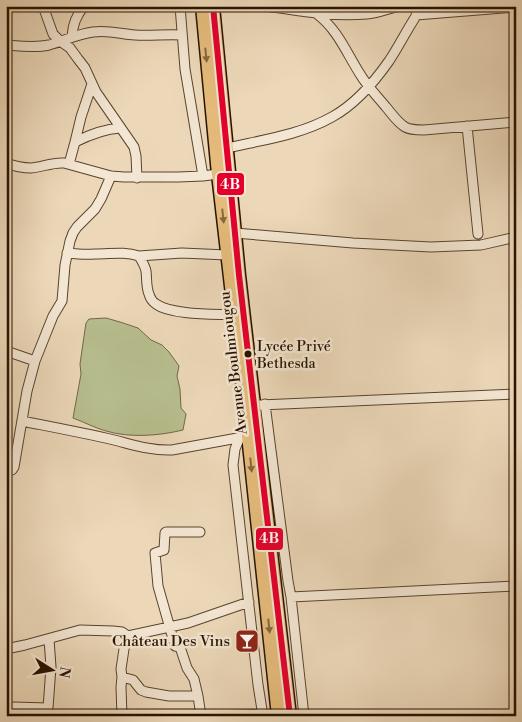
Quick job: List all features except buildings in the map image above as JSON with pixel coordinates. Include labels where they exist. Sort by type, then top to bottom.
[{"type":"highway","name":"Avenue Boulmiougou","points":[[202,6],[234,314],[255,406],[244,437],[278,716]]},
{"type":"highway","name":"Avenue Boulmiougou","points":[[214,6],[235,233],[290,716]]},
{"type":"street","points":[[43,6],[53,34],[70,48],[85,68],[92,84],[132,144],[135,151],[137,178]]},
{"type":"street","points":[[72,36],[76,16],[84,6]]},
{"type":"street","points":[[180,6],[185,69],[203,176]]},
{"type":"street","points":[[265,6],[317,14],[368,14],[401,6]]},
{"type":"street","points":[[227,148],[284,136],[333,117],[347,107],[380,74],[423,6]]},
{"type":"street","points":[[416,15],[516,7]]},
{"type":"street","points":[[317,14],[336,33],[368,86],[398,122],[406,128],[424,130],[516,122]]},
{"type":"street","points":[[6,45],[41,46],[72,36],[105,31],[140,36],[182,35]]},
{"type":"street","points":[[69,164],[92,84]]},
{"type":"street","points":[[467,126],[478,234]]},
{"type":"street","points":[[75,142],[107,129],[120,128]]},
{"type":"street","points":[[6,164],[32,168],[57,163],[69,164],[110,176],[137,178],[218,174]]},
{"type":"street","points":[[6,470],[12,470],[14,467],[27,391],[35,360],[53,316],[62,301],[67,253],[73,233],[95,209],[107,187],[110,176]]},
{"type":"street","points":[[235,233],[353,243],[431,247],[481,245],[516,237]]},
{"type":"street","points":[[67,253],[93,254],[112,252],[140,256],[182,253],[227,255]]},
{"type":"street","points":[[140,256],[146,271],[147,288],[156,304],[184,312],[234,314]]},
{"type":"street","points":[[6,351],[35,360]]},
{"type":"street","points":[[304,716],[291,597],[255,406],[516,394]]},
{"type":"street","points":[[22,421],[145,448],[163,450],[244,437]]},
{"type":"street","points":[[220,716],[263,715],[233,465],[235,449],[244,437]]},
{"type":"street","points":[[200,532],[166,532],[164,550],[155,553],[158,586],[175,646],[180,647],[187,668],[194,679],[201,716]]},
{"type":"street","points":[[291,597],[516,586]]},
{"type":"street","points":[[6,649],[80,630],[122,632],[128,636],[170,628],[249,602]]},
{"type":"street","points":[[122,716],[122,657],[128,636]]},
{"type":"street","points":[[10,716],[14,707],[48,708],[51,667],[48,638]]},
{"type":"street","points":[[122,677],[133,680],[141,690],[146,692],[169,696],[198,696]]},
{"type":"green space","points":[[106,318],[138,328],[151,340],[162,345],[179,366],[177,376],[181,408],[186,414],[183,430],[154,435],[125,435],[102,430],[73,418],[81,374],[80,364],[86,323],[89,319]]},
{"type":"transit line","name":"4B","points":[[213,6],[239,275],[290,716]]},
{"type":"place","name":"Lycée Privé Bethesda","points":[[248,354]]},
{"type":"place","name":"Château Des Vins","points":[[247,641]]}]
